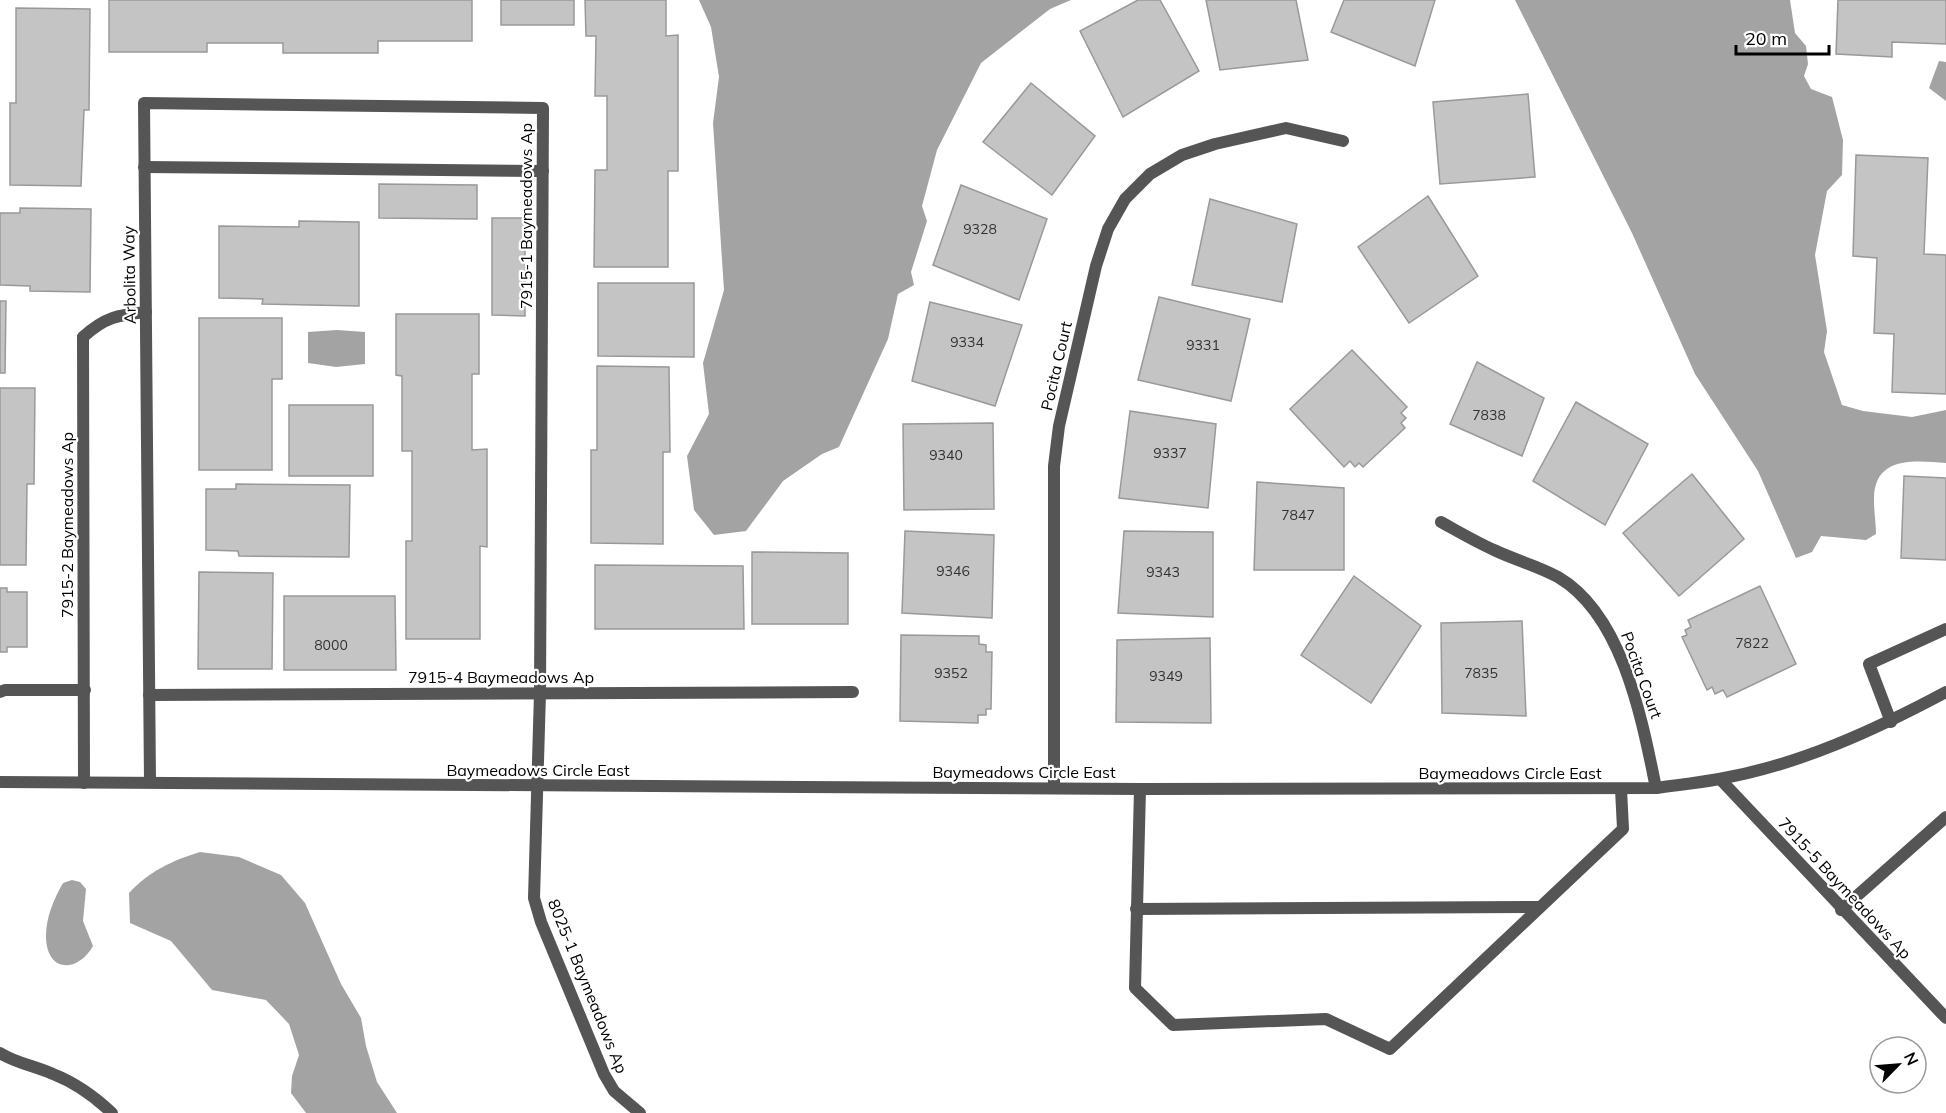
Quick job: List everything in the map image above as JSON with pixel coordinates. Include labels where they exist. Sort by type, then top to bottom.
[{"type":"street","name":"7915-1 Baymeadows Ap","points":[[144,167],[144,103],[543,108],[538,787]]},
{"type":"street","name":"Pocita Court","points":[[1054,788],[1054,466],[1064,403],[1096,266],[1108,229],[1125,199],[1150,174],[1182,155],[1215,144],[1286,128],[1343,141]]},
{"type":"street","points":[[144,167],[543,171]]},
{"type":"street","name":"Arbolita Way","points":[[144,167],[150,782]]},
{"type":"street","name":"7915-2 Baymeadows Ap","points":[[84,783],[83,337],[99,322],[119,315],[147,312]]},
{"type":"street","name":"Pocita Court","points":[[1441,522],[1493,550],[1558,577],[1599,617],[1609,632],[1625,668],[1643,728],[1656,788]]},
{"type":"street","points":[[1891,722],[1869,664],[1946,628]]},
{"type":"street","points":[[0,692],[5,690],[84,690]]},
{"type":"street","name":"7915-4 Baymeadows Ap","points":[[149,695],[853,692]]},
{"type":"street","name":"Baymeadows Circle East","points":[[0,782],[538,787],[1656,788],[1720,779],[1780,764],[1891,722],[1946,692]]},
{"type":"street","name":"7915-5 Baymeadows Ap","points":[[1720,779],[1841,910],[1946,1018]]},
{"type":"street","name":"8025-1 Baymeadows Ap","points":[[538,787],[534,898],[541,922],[603,1074],[614,1091],[640,1113]]},
{"type":"street","points":[[1140,789],[1135,988],[1173,1025],[1326,1019],[1390,1049],[1623,829],[1621,789]]},
{"type":"street","points":[[1841,910],[1946,817]]},
{"type":"street","points":[[1136,909],[1540,907]]},
{"type":"street","points":[[0,1053],[82,1087],[112,1113]]},
{"type":"shaded area","points":[[699,0],[1071,0],[1050,9],[981,63],[937,150],[922,206],[927,221],[911,272],[914,285],[898,294],[888,339],[839,447],[822,454],[783,481],[746,531],[714,535],[694,510],[687,456],[709,414],[703,363],[724,290],[713,123],[719,77],[711,27]]},
{"type":"shaded area","points":[[1515,0],[1790,0],[1795,33],[1806,46],[1808,64],[1804,76],[1811,89],[1832,97],[1843,140],[1842,175],[1827,191],[1815,255],[1827,331],[1824,352],[1842,405],[1863,411],[1912,417],[1946,410],[1946,463],[1898,464],[1888,468],[1880,475],[1874,501],[1876,534],[1866,540],[1821,536],[1812,552],[1796,558],[1758,471],[1695,374],[1632,233]]},
{"type":"shaded area","points":[[1939,61],[1946,62],[1946,101],[1929,88]]},
{"type":"shaded area","points":[[337,330],[365,332],[365,364],[336,367],[308,363],[308,332]]},
{"type":"shaded area","points":[[200,852],[239,857],[281,875],[305,903],[341,984],[361,1018],[366,1046],[377,1082],[397,1113],[306,1113],[291,1093],[292,1076],[299,1055],[289,1024],[266,1000],[212,990],[171,941],[130,923],[129,893],[162,868]]},
{"type":"shaded area","points":[[72,880],[80,882],[86,889],[83,921],[93,946],[79,961],[71,965],[64,965],[51,957],[47,948],[46,929],[51,908],[63,883]]},
{"type":"building","points":[[109,0],[472,0],[472,41],[378,41],[378,53],[283,53],[283,43],[207,43],[207,52],[109,52]]},
{"type":"building","points":[[501,0],[574,0],[574,25],[501,25]]},
{"type":"building","points":[[585,0],[666,0],[666,36],[678,35],[678,171],[668,171],[668,267],[594,267],[595,170],[607,170],[607,96],[595,96],[596,36],[586,36]]},
{"type":"building","points":[[1138,0],[1160,0],[1199,71],[1123,117],[1080,31]]},
{"type":"building","points":[[1206,0],[1296,0],[1308,60],[1220,70]]},
{"type":"building","points":[[1344,0],[1435,0],[1415,66],[1331,32]]},
{"type":"building","points":[[1838,0],[1946,0],[1946,44],[1892,42],[1892,57],[1836,54]]},
{"type":"building","points":[[16,8],[90,9],[89,110],[84,110],[81,186],[10,185],[10,103],[16,103]]},
{"type":"building","points":[[1031,83],[1095,136],[1052,195],[983,142]]},
{"type":"building","points":[[1528,94],[1535,177],[1440,184],[1433,102]]},
{"type":"building","points":[[1856,155],[1928,158],[1924,254],[1946,255],[1946,394],[1892,392],[1894,334],[1874,333],[1877,258],[1853,256]]},
{"type":"building","points":[[379,184],[477,185],[477,219],[379,218]]},
{"type":"building","points":[[961,185],[1047,219],[1019,300],[933,265]]},
{"type":"building","points":[[1428,196],[1478,276],[1409,323],[1358,247]]},
{"type":"building","points":[[1210,199],[1297,224],[1282,302],[1192,285]]},
{"type":"building","points":[[20,208],[91,209],[90,292],[30,291],[30,286],[0,285],[0,213],[20,213]]},
{"type":"building","points":[[492,218],[525,218],[525,316],[492,315]]},
{"type":"building","points":[[299,221],[359,222],[359,306],[262,304],[263,299],[219,298],[219,226],[299,227]]},
{"type":"building","points":[[598,283],[694,283],[694,357],[598,356]]},
{"type":"building","points":[[1159,297],[1250,319],[1231,401],[1138,380]]},
{"type":"building","points":[[0,301],[6,301],[5,373],[0,373]]},
{"type":"building","points":[[930,302],[1022,325],[995,406],[912,381]]},
{"type":"building","points":[[396,314],[479,314],[479,374],[472,374],[472,450],[487,449],[487,547],[480,546],[480,639],[406,639],[406,541],[412,541],[412,451],[402,451],[402,376],[396,375]]},
{"type":"building","points":[[199,318],[282,318],[282,379],[272,379],[272,470],[199,470]]},
{"type":"building","points":[[1352,350],[1407,407],[1401,413],[1406,418],[1401,423],[1405,428],[1363,467],[1359,463],[1355,467],[1350,461],[1344,467],[1290,409]]},
{"type":"building","points":[[1477,362],[1544,398],[1522,456],[1450,424]]},
{"type":"building","points":[[597,366],[669,367],[670,452],[663,452],[663,544],[591,543],[591,450],[597,450]]},
{"type":"building","points":[[0,388],[35,388],[34,484],[27,484],[26,565],[0,565]]},
{"type":"building","points":[[1576,402],[1648,444],[1605,525],[1533,481]]},
{"type":"building","points":[[289,405],[373,405],[373,476],[289,476]]},
{"type":"building","points":[[1130,411],[1216,424],[1208,508],[1119,498]]},
{"type":"building","points":[[993,423],[994,509],[904,510],[903,424]]},
{"type":"building","points":[[1692,474],[1744,539],[1679,596],[1623,533]]},
{"type":"building","points":[[1904,476],[1946,478],[1946,560],[1901,558]]},
{"type":"building","points":[[1257,482],[1344,488],[1344,570],[1254,570]]},
{"type":"building","points":[[236,484],[350,485],[349,557],[239,556],[238,551],[206,550],[206,489],[236,489]]},
{"type":"building","points":[[905,531],[994,535],[992,618],[902,613]]},
{"type":"building","points":[[1124,531],[1213,532],[1213,617],[1118,613]]},
{"type":"building","points":[[752,552],[848,553],[848,624],[752,624]]},
{"type":"building","points":[[595,565],[743,566],[744,629],[595,629]]},
{"type":"building","points":[[199,572],[273,573],[272,669],[198,669]]},
{"type":"building","points":[[1354,576],[1421,626],[1371,703],[1301,655]]},
{"type":"building","points":[[1760,586],[1796,664],[1727,697],[1723,690],[1715,694],[1712,687],[1707,690],[1682,637],[1687,635],[1685,630],[1691,627],[1688,620]]},
{"type":"building","points":[[0,588],[7,588],[7,592],[27,592],[27,647],[7,647],[7,652],[0,652]]},
{"type":"building","points":[[284,596],[395,596],[396,670],[284,670]]},
{"type":"building","points":[[1522,621],[1526,716],[1442,713],[1441,623]]},
{"type":"building","points":[[901,635],[979,636],[979,644],[986,645],[986,652],[992,652],[991,709],[986,709],[986,715],[978,715],[978,723],[900,721]]},
{"type":"building","points":[[1210,638],[1211,723],[1116,722],[1117,640]]}]
